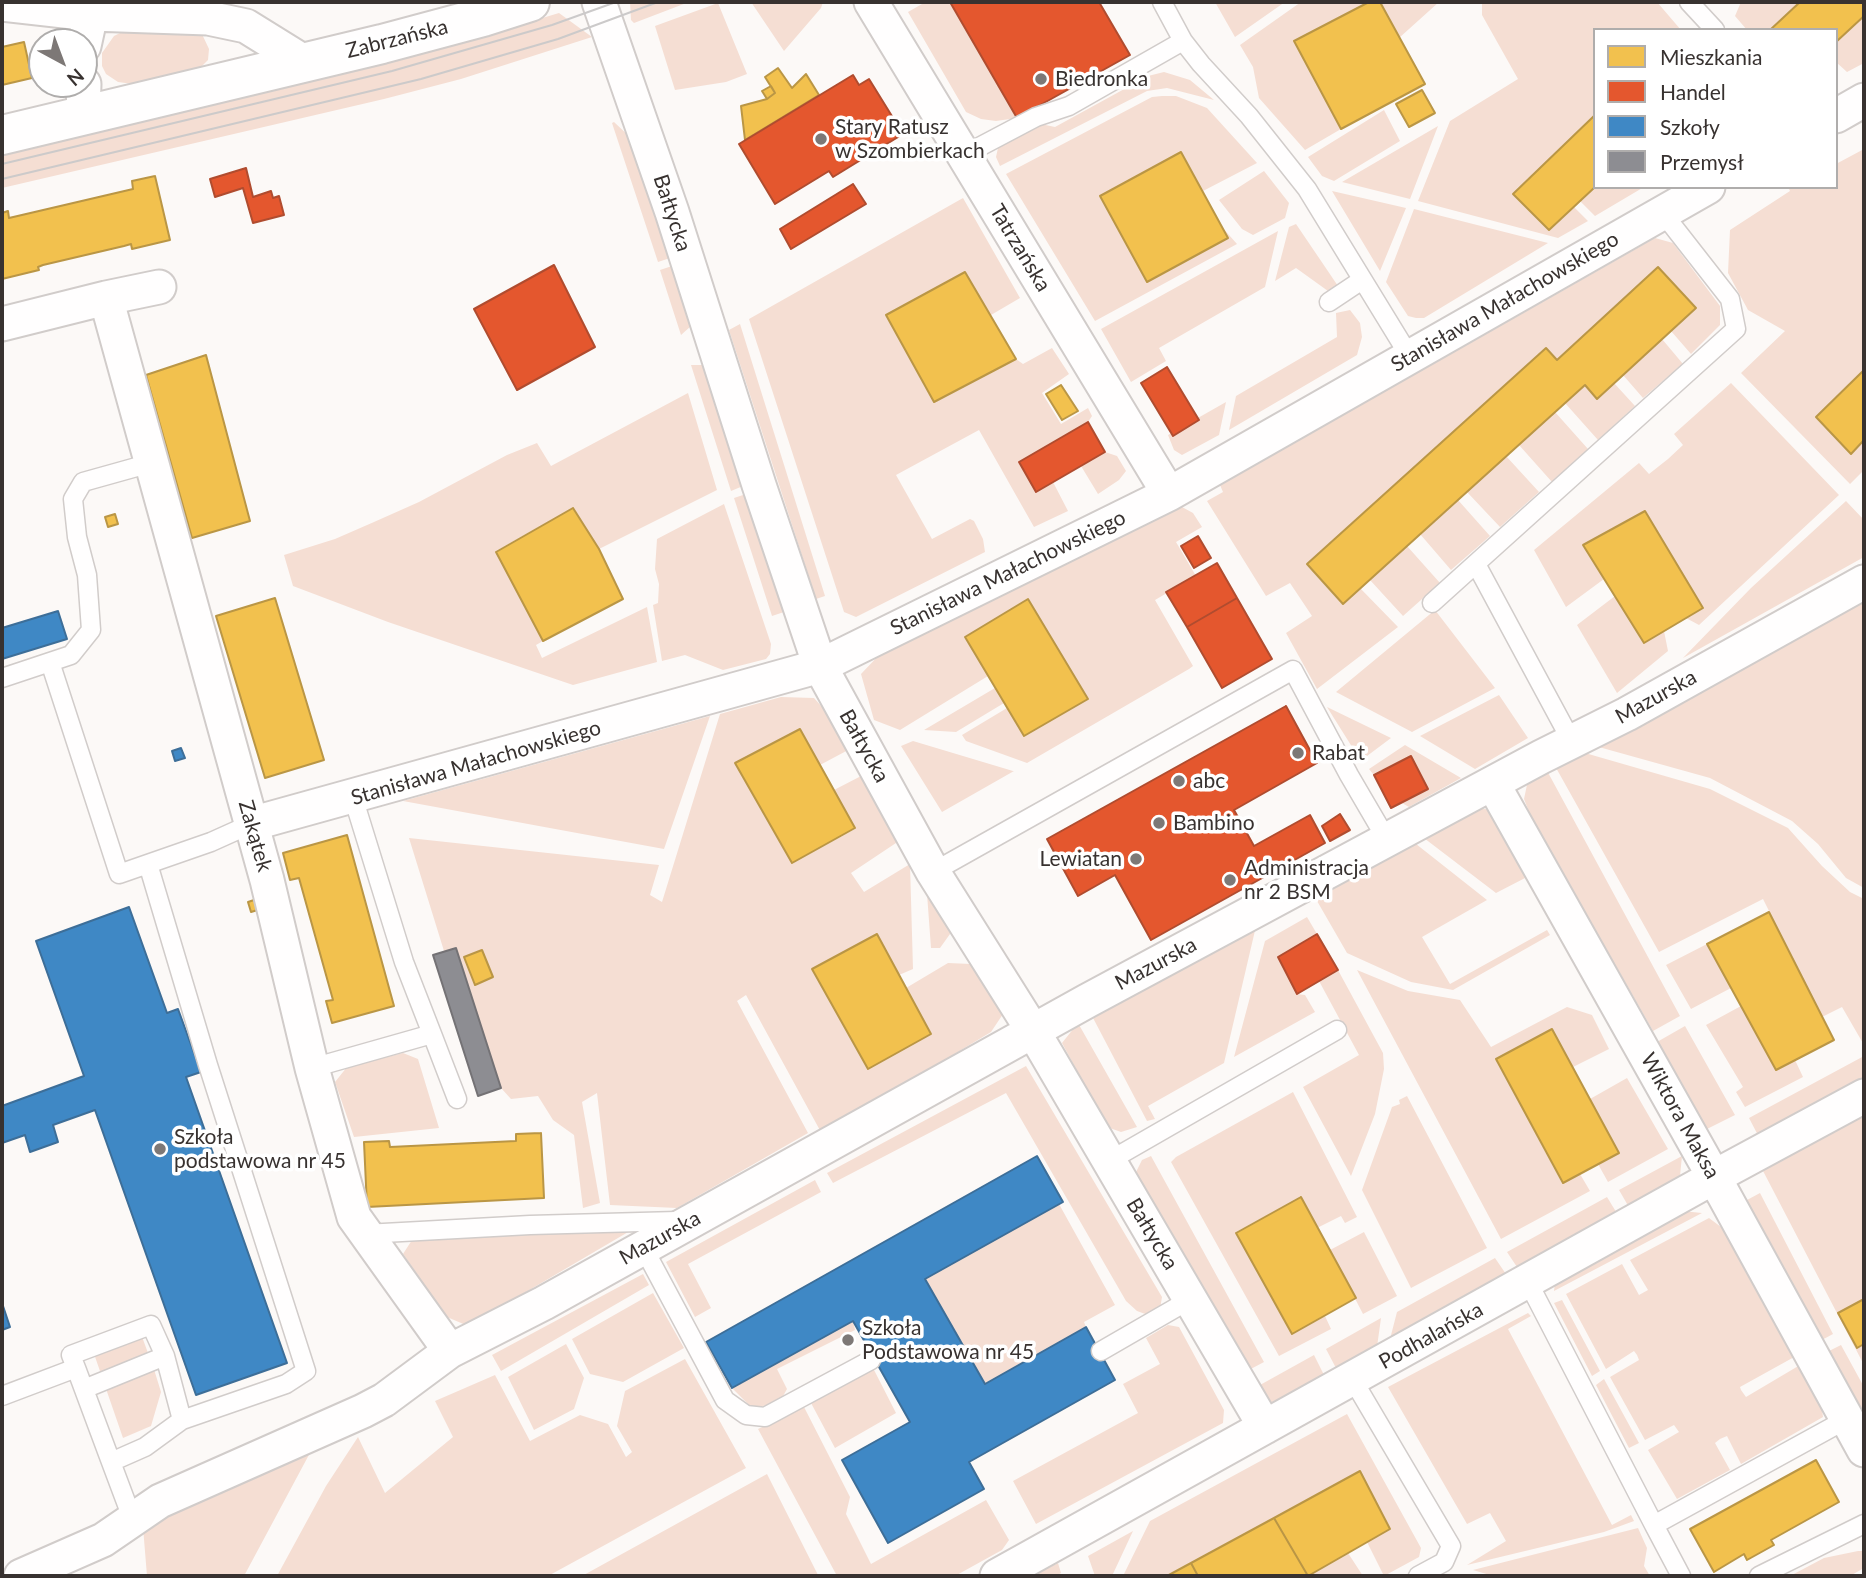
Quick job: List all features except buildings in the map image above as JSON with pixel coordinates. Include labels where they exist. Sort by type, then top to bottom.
[{"type":"street","name":"Zabrzańska","points":[[2,135],[83,99],[304,62],[483,17],[530,2]]},
{"type":"street","name":"Bałtycka","points":[[599,2],[672,212],[820,666],[933,872],[1032,1031],[1265,1427]]},
{"type":"street","name":"Tatrzańska","points":[[871,2],[1169,494]]},
{"type":"street","points":[[2,4],[91,14],[208,18],[246,26],[304,62]]},
{"type":"street","points":[[88,28],[91,14]]},
{"type":"street","points":[[1838,115],[1864,100]]},
{"type":"street","name":"Stanisława Małachowskiego","points":[[251,824],[820,666],[1169,494],[1703,189]]},
{"type":"street","points":[[2,324],[159,287]]},
{"type":"street","name":"Zakątek","points":[[106,299],[251,824],[312,1068],[354,1217],[450,1351]]},
{"type":"street","name":"Mazurska","points":[[21,1576],[103,1540],[160,1501],[384,1400],[450,1351],[544,1303],[1032,1031],[1493,783],[1627,714],[1864,582]]},
{"type":"street","name":"Wiktora Maksa","points":[[1493,783],[1864,1451]]},
{"type":"street","name":"Podhalańska","points":[[998,1576],[1864,1096]]},
{"type":"lane","points":[[1162,2],[1183,41],[1290,166],[1321,210],[1410,357]]},
{"type":"lane","points":[[1689,2],[1713,28]]},
{"type":"lane","points":[[964,155],[1036,117],[1069,106],[1183,41]]},
{"type":"lane","points":[[1432,603],[1735,329],[1730,299],[1662,212]]},
{"type":"lane","points":[[1329,302],[1362,280]]},
{"type":"lane","points":[[2,678],[71,655],[91,630],[87,575],[73,499],[83,482],[151,463]]},
{"type":"lane","points":[[1476,564],[1573,742]]},
{"type":"lane","points":[[50,662],[119,874],[211,842],[251,824]]},
{"type":"lane","points":[[933,872],[1293,670],[1387,840]]},
{"type":"lane","points":[[353,797],[404,962],[457,1099]]},
{"type":"lane","points":[[111,1462],[145,1447],[181,1420],[286,1384],[306,1371],[208,1065],[148,864]]},
{"type":"lane","points":[[1109,1161],[1337,1030]]},
{"type":"lane","points":[[312,1068],[432,1034]]},
{"type":"lane","points":[[365,1234],[530,1225],[691,1221]]},
{"type":"lane","points":[[643,1247],[725,1400],[746,1415],[765,1417],[872,1360]]},
{"type":"lane","points":[[1528,1282],[1681,1576]]},
{"type":"lane","points":[[1101,1351],[1191,1298]]},
{"type":"lane","points":[[132,1518],[71,1354],[151,1325],[165,1356],[181,1420]]},
{"type":"lane","points":[[84,1389],[165,1356]]},
{"type":"lane","points":[[2,1396],[76,1368]]},
{"type":"lane","points":[[1353,1380],[1451,1546],[1444,1562],[1418,1576]]},
{"type":"lane","points":[[1654,1525],[1847,1419]]},
{"type":"lane","points":[[1759,1576],[1864,1524]]},
{"type":"shaded area","points":[[630,2],[689,2],[634,23],[631,20]]},
{"type":"shaded area","points":[[751,2],[823,2],[821,8],[784,51]]},
{"type":"shaded area","points":[[922,2],[950,2],[1017,118],[996,121],[981,119],[966,112],[908,12]]},
{"type":"shaded area","points":[[1215,2],[1285,2],[1235,37]]},
{"type":"shaded area","points":[[1301,2],[1369,2],[1294,41],[1341,129],[1305,150],[1259,98],[1253,67],[1240,45]]},
{"type":"shaded area","points":[[1380,2],[1439,2],[1399,38]]},
{"type":"shaded area","points":[[1482,2],[1657,2],[1679,28],[1593,28],[1593,117],[1513,194],[1549,230],[1574,207],[1588,221],[1558,238],[1418,201],[1450,121],[1518,79],[1482,15]]},
{"type":"shaded area","points":[[1741,2],[1800,2],[1772,28],[1745,28],[1735,16]]},
{"type":"shaded area","points":[[718,3],[747,74],[726,82],[675,90],[655,26]]},
{"type":"shaded area","points":[[559,13],[592,37],[461,79],[384,99],[2,188],[2,155],[469,40]]},
{"type":"shaded area","points":[[1864,16],[1864,63],[1847,72],[1838,64],[1838,40]]},
{"type":"shaded area","points":[[130,28],[201,32],[209,49],[208,60],[200,68],[133,84],[118,82],[106,74],[102,66],[102,53],[114,36]]},
{"type":"shaded area","points":[[1164,72],[1190,80],[1214,100],[1167,88],[1147,91],[1000,166],[996,157],[998,148],[1036,123],[1055,127],[1148,76]]},
{"type":"shaded area","points":[[1176,96],[1207,108],[1257,163],[1203,191],[1181,152],[1100,196],[1147,281],[1206,209],[1237,244],[1095,321],[1006,174],[1152,97]]},
{"type":"shaded area","points":[[1384,110],[1400,141],[1334,181],[1322,176],[1308,157]]},
{"type":"shaded area","points":[[612,123],[631,138],[670,258],[658,262]]},
{"type":"shaded area","points":[[1438,126],[1410,199],[1342,182]]},
{"type":"shaded area","points":[[1864,149],[1864,370],[1816,417],[1850,453],[1864,440],[1864,470],[1850,484],[1741,373],[1785,331],[1748,310],[1728,273],[1730,230],[1790,191],[1789,189],[1838,189],[1838,163]]},
{"type":"shaded area","points":[[1264,171],[1289,203],[1285,218],[1253,235],[1242,229],[1219,200]]},
{"type":"shaded area","points":[[1593,189],[1641,189],[1595,216],[1580,201]]},
{"type":"shaded area","points":[[1332,191],[1406,208],[1380,271]]},
{"type":"shaded area","points":[[963,198],[1020,298],[991,315],[964,272],[886,315],[934,402],[1016,359],[1023,364],[1052,348],[1069,374],[1042,393],[1061,424],[1088,408],[1092,416],[1088,422],[1019,463],[1036,492],[1053,482],[1068,511],[1034,527],[979,430],[896,475],[932,539],[970,519],[974,521],[983,539],[985,552],[856,617],[844,612],[749,319]]},
{"type":"shaded area","points":[[1414,209],[1548,243],[1424,318],[1408,316],[1386,282]]},
{"type":"shaded area","points":[[1296,224],[1338,286],[1328,291],[1296,268],[1275,281],[1289,227]]},
{"type":"shaded area","points":[[1278,231],[1265,287],[1159,348],[1166,361],[1131,382],[1101,329]]},
{"type":"shaded area","points":[[1655,238],[1673,243],[1720,306],[1720,325],[1691,354],[1671,331],[1696,308],[1658,267],[1557,360],[1546,348],[1307,564],[1342,604],[1360,588],[1398,627],[1317,689],[1286,633],[1312,616],[1290,583],[1266,596],[1207,501],[1223,492],[1220,485]]},
{"type":"shaded area","points":[[672,266],[691,326],[681,335],[660,270]]},
{"type":"shaded area","points":[[1350,310],[1360,323],[1362,337],[1357,355],[1229,430],[1236,396],[1337,337],[1336,313]]},
{"type":"shaded area","points":[[740,324],[825,596],[816,599],[729,330]]},
{"type":"shaded area","points":[[1662,339],[1683,364],[1643,398],[1623,375]]},
{"type":"shaded area","points":[[691,365],[704,365],[743,486],[731,491]]},
{"type":"shaded area","points":[[1614,383],[1635,406],[1598,440],[1565,403],[1585,385],[1597,398]]},
{"type":"shaded area","points":[[1731,383],[1839,495],[1699,625],[1686,618],[1703,608],[1645,511],[1583,545],[1604,579],[1566,607],[1534,550],[1639,463],[1649,474],[1668,459],[1683,445],[1674,434]]},
{"type":"shaded area","points":[[688,393],[717,490],[599,549],[573,508],[496,551],[543,641],[536,645],[542,658],[647,607],[657,662],[573,685],[388,622],[293,586],[284,555],[335,539],[374,522],[419,502],[507,455],[537,443],[551,466]]},
{"type":"shaded area","points":[[1226,402],[1219,435],[1182,455],[1174,450],[1168,435]]},
{"type":"shaded area","points":[[1555,412],[1588,449],[1552,482],[1519,445]]},
{"type":"shaded area","points":[[1105,452],[1117,456],[1126,471],[1119,480],[1098,494],[1081,466]]},
{"type":"shaded area","points":[[1506,456],[1539,492],[1500,527],[1467,492]]},
{"type":"shaded area","points":[[746,494],[784,612],[772,616],[734,498]]},
{"type":"shaded area","points":[[1458,500],[1490,536],[1451,570],[1420,534]]},
{"type":"shaded area","points":[[1846,501],[1864,520],[1864,557],[1683,658],[1751,588]]},
{"type":"shaded area","points":[[724,504],[771,644],[770,654],[766,659],[723,670],[685,655],[662,661],[653,605],[658,603],[659,584],[655,569],[657,539]]},
{"type":"shaded area","points":[[1182,507],[1193,513],[1202,527],[1176,542],[1196,576],[1155,600],[1193,666],[1189,669],[1027,763],[966,741],[962,735],[1007,708],[1024,736],[1087,699],[1028,599],[966,637],[988,676],[900,730],[874,720],[861,674],[882,652]]},
{"type":"shaded area","points":[[1407,546],[1440,583],[1403,616],[1370,580]]},
{"type":"shaded area","points":[[1864,593],[1864,888],[1846,878],[1818,844],[1792,821],[1710,778],[1588,744]]},
{"type":"shaded area","points":[[1615,596],[1644,642],[1664,631],[1668,651],[1617,693],[1577,625]]},
{"type":"shaded area","points":[[1435,610],[1495,688],[1412,732],[1336,692]]},
{"type":"shaded area","points":[[995,688],[1004,703],[956,732],[924,730]]},
{"type":"shaded area","points":[[1499,695],[1528,738],[1475,769],[1420,736]]},
{"type":"shaded area","points":[[781,697],[814,698],[832,718],[850,749],[820,765],[800,729],[735,763],[792,863],[855,829],[834,790],[863,775],[899,841],[851,873],[864,892],[910,864],[913,969],[899,975],[877,934],[813,969],[868,1069],[931,1034],[906,988],[948,963],[971,964],[1003,1014],[991,1032],[822,1134],[746,995],[737,1001],[808,1133],[677,1208],[610,1205],[597,1093],[582,1102],[600,1203],[583,1208],[574,1135],[553,1120],[538,1096],[511,1099],[501,1088],[456,948],[444,951],[409,838],[659,865],[650,895],[662,902],[720,714]]},
{"type":"shaded area","points":[[1327,707],[1391,738],[1363,759],[1359,758]]},
{"type":"shaded area","points":[[710,716],[664,849],[403,801]]},
{"type":"shaded area","points":[[913,741],[1014,771],[942,812],[901,746]]},
{"type":"shaded area","points":[[1405,745],[1461,778],[1409,807],[1402,803],[1428,789],[1411,756],[1373,774],[1369,769]]},
{"type":"shaded area","points":[[1578,751],[1710,789],[1788,828],[1822,866],[1850,892],[1864,899],[1864,1045],[1842,1007],[1822,1017],[1763,899],[1659,952],[1555,766]]},
{"type":"shaded area","points":[[1545,767],[1680,1016],[1653,1031],[1531,817],[1524,799],[1528,780]]},
{"type":"shaded area","points":[[1470,808],[1486,809],[1496,819],[1527,877],[1496,893],[1420,835]]},
{"type":"shaded area","points":[[1411,840],[1487,900],[1422,937],[1450,984],[1547,930],[1550,935],[1453,990],[1411,982],[1347,953],[1313,894]]},
{"type":"shaded area","points":[[926,880],[955,927],[940,948],[931,948]]},
{"type":"shaded area","points":[[1307,917],[1317,934],[1278,957],[1297,994],[1305,995],[1315,1012],[1234,1057],[1265,941]]},
{"type":"shaded area","points":[[1257,922],[1224,1063],[1148,1106],[1155,1119],[1147,1121],[1092,1016]]},
{"type":"shaded area","points":[[1707,944],[1731,988],[1691,1009],[1666,965]]},
{"type":"shaded area","points":[[1338,970],[1383,1053],[1384,1069],[1375,1114],[1351,1176],[1303,1087],[1359,1055],[1319,981]]},
{"type":"shaded area","points":[[1357,970],[1408,991],[1460,1000],[1491,1047],[1567,1007],[1592,1015],[1609,1049],[1573,1067],[1552,1029],[1496,1059],[1562,1183],[1580,1174],[1590,1191],[1501,1239]]},
{"type":"shaded area","points":[[1741,1006],[1777,1069],[1795,1060],[1803,1077],[1745,1107],[1736,1092],[1743,1087],[1706,1025]]},
{"type":"shaded area","points":[[1078,1023],[1137,1127],[1121,1132],[1107,1127],[1062,1043]]},
{"type":"shaded area","points":[[1685,1026],[1735,1115],[1705,1130],[1657,1042]]},
{"type":"shaded area","points":[[403,1053],[418,1059],[439,1128],[354,1137],[335,1082],[347,1067]]},
{"type":"shaded area","points":[[1864,1056],[1864,1085],[1761,1141],[1749,1118]]},
{"type":"shaded area","points":[[1026,1066],[1162,1297],[1160,1309],[1148,1315],[1137,1311],[1126,1301],[1006,1093],[833,1183],[827,1173]]},
{"type":"shaded area","points":[[1627,1078],[1668,1149],[1608,1182],[1598,1164],[1619,1153],[1590,1099]]},
{"type":"shaded area","points":[[1293,1092],[1357,1217],[1345,1223],[1341,1216],[1317,1228],[1301,1197],[1236,1232],[1292,1334],[1325,1316],[1331,1329],[1279,1356],[1171,1162]]},
{"type":"shaded area","points":[[1407,1096],[1487,1248],[1411,1288],[1362,1190],[1392,1107],[1400,1104],[1399,1100]]},
{"type":"shaded area","points":[[1864,1114],[1864,1365],[1762,1169]]},
{"type":"shaded area","points":[[1151,1156],[1264,1362],[1247,1371],[1135,1174],[1142,1160]]},
{"type":"shaded area","points":[[1682,1156],[1680,1176],[1670,1187],[1630,1209],[1619,1190]]},
{"type":"shaded area","points":[[815,1180],[821,1192],[688,1264],[711,1308],[695,1317],[666,1262]]},
{"type":"shaded area","points":[[1760,1193],[1833,1334],[1820,1341],[1747,1200]]},
{"type":"shaded area","points":[[1607,1197],[1618,1215],[1519,1270],[1507,1252]]},
{"type":"shaded area","points":[[1059,1204],[1115,1305],[1084,1322],[1086,1327],[985,1384],[925,1279]]},
{"type":"shaded area","points":[[1682,1211],[1702,1213],[1554,1291],[1555,1282]]},
{"type":"shaded area","points":[[1709,1218],[1721,1227],[1796,1356],[1740,1387],[1741,1390],[1746,1397],[1800,1365],[1822,1409],[1823,1417],[1741,1464],[1727,1436],[1720,1439],[1715,1443],[1730,1470],[1677,1499],[1648,1450],[1679,1432],[1674,1425],[1645,1440],[1610,1377],[1639,1360],[1637,1355],[1634,1351],[1606,1369],[1566,1294],[1622,1264],[1639,1295],[1648,1290],[1630,1260]]},
{"type":"shaded area","points":[[635,1228],[468,1326],[447,1317],[403,1254],[412,1240]]},
{"type":"shaded area","points":[[1364,1232],[1397,1296],[1363,1314],[1330,1250]]},
{"type":"shaded area","points":[[1495,1258],[1508,1277],[1390,1339],[1397,1312]]},
{"type":"shaded area","points":[[643,1274],[649,1285],[501,1371],[492,1355]]},
{"type":"shaded area","points":[[653,1293],[684,1348],[623,1382],[590,1374],[572,1339]]},
{"type":"shaded area","points":[[1562,1300],[1600,1371],[1592,1376],[1554,1303]]},
{"type":"shaded area","points":[[1528,1313],[1531,1316],[1508,1329],[1612,1525],[1631,1515],[1634,1521],[1604,1532],[1467,1565],[1506,1541],[1490,1513],[1467,1524],[1388,1387]]},
{"type":"shaded area","points":[[1381,1318],[1377,1347],[1337,1370],[1326,1349]]},
{"type":"shaded area","points":[[853,1321],[855,1330],[777,1369],[787,1389],[782,1398],[773,1405],[751,1407],[732,1388]]},
{"type":"shaded area","points":[[1168,1325],[1179,1327],[1224,1410],[1223,1423],[1036,1524],[1013,1481],[1138,1413],[1123,1384],[1160,1364],[1146,1338]]},
{"type":"shaded area","points":[[141,1334],[148,1353],[101,1374],[93,1351]]},
{"type":"shaded area","points":[[566,1344],[584,1378],[574,1409],[534,1430],[508,1377]]},
{"type":"shaded area","points":[[1841,1345],[1864,1387],[1864,1410],[1861,1411],[1827,1352]]},
{"type":"shaded area","points":[[1314,1355],[1324,1375],[1272,1406],[1260,1385]]},
{"type":"shaded area","points":[[685,1359],[746,1468],[548,1576],[277,1576],[326,1486],[358,1437],[385,1493],[453,1437],[435,1401],[495,1375],[530,1441],[580,1415],[608,1424],[626,1457],[632,1452],[617,1426],[625,1391]]},
{"type":"shaded area","points":[[153,1366],[161,1392],[151,1426],[123,1438],[104,1383]]},
{"type":"shaded area","points":[[873,1368],[896,1413],[835,1448],[811,1403]]},
{"type":"shaded area","points":[[1604,1379],[1639,1443],[1629,1448],[1596,1385]]},
{"type":"shaded area","points":[[804,1407],[850,1497],[846,1514],[871,1564],[986,1500],[1009,1540],[1002,1550],[955,1576],[837,1576],[758,1429]]},
{"type":"shaded area","points":[[1347,1414],[1421,1548],[1419,1557],[1384,1576],[1367,1542],[1390,1529],[1360,1472],[1167,1576],[1123,1576],[1150,1521]]},
{"type":"shaded area","points":[[311,1451],[244,1576],[147,1576],[143,1527]]},
{"type":"shaded area","points":[[767,1474],[818,1575],[582,1576]]},
{"type":"shaded area","points":[[1638,1528],[1647,1548],[1644,1566],[1650,1576],[1493,1576],[1473,1570]]},
{"type":"shaded area","points":[[1133,1531],[1112,1576],[1095,1576],[1088,1556]]},
{"type":"shaded area","points":[[1864,1551],[1864,1568],[1850,1576],[1790,1576],[1824,1558]]},
{"type":"shaded area","points":[[1348,1553],[1363,1576],[1306,1576]]},
{"type":"shaded area","points":[[1058,1563],[1061,1573],[1056,1576],[1033,1576]]},
{"type":"tram line","points":[[2,164],[392,71],[552,25],[616,2]]},
{"type":"tram line","points":[[2,179],[421,79],[558,39],[658,2]]},
{"type":"place","name":"Biedronka","points":[[1041,79]]},
{"type":"place","name":"Stary Ratusz w Szombierkach","points":[[821,139]]},
{"type":"place","name":"Rabat","points":[[1298,753]]},
{"type":"place","name":"abc","points":[[1179,781]]},
{"type":"place","name":"Bambino","points":[[1159,823]]},
{"type":"place","name":"Lewiatan","points":[[1136,859]]},
{"type":"place","name":"Administracja nr 2 BSM","points":[[1230,880]]},
{"type":"place","name":"Szkoła podstawowa nr 45","points":[[160,1149]]},
{"type":"place","name":"Szkoła Podstawowa nr 45","points":[[848,1340]]}]
